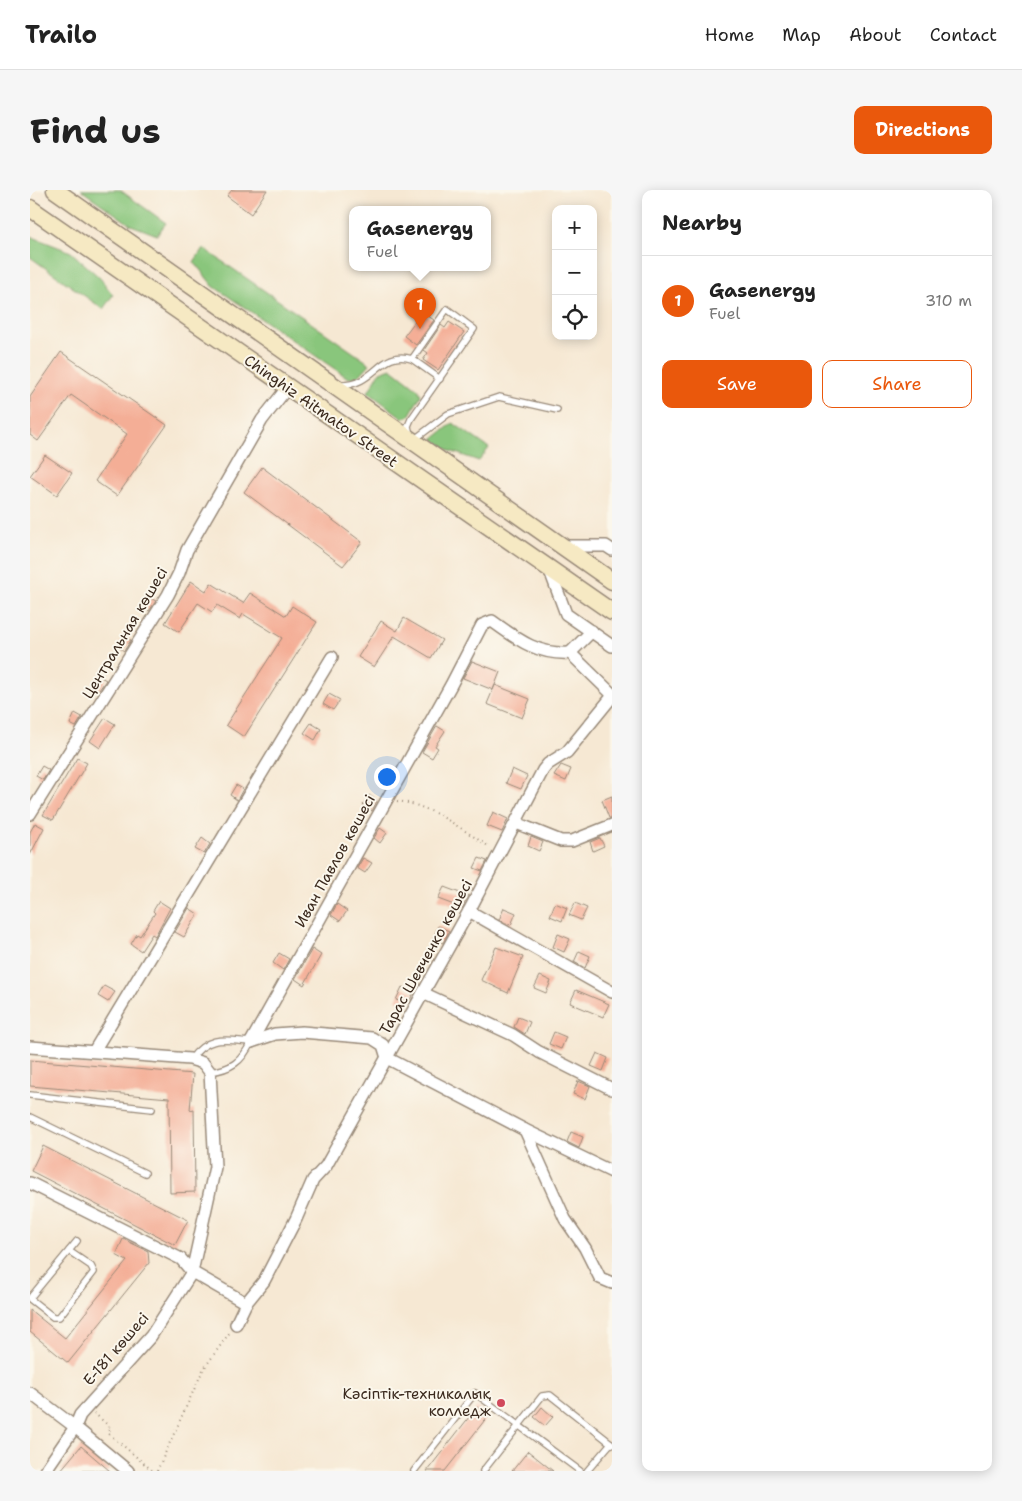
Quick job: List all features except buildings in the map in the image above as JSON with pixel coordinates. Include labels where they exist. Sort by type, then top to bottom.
[{"type":"main road","name":"Chinghiz Aitmatov Street","points":[[55,190],[612,581]]},
{"type":"main road","name":"Chinghiz Aitmatov Street","points":[[30,208],[612,612]]},
{"type":"street","name":"Центральная көшесі","points":[[30,814],[168,595],[179,573],[187,550],[262,420],[287,388]]},
{"type":"street","points":[[562,546],[606,546],[612,550]]},
{"type":"street","points":[[549,568],[566,614],[612,646]]},
{"type":"street","name":"Иван Павлов көшесі","points":[[251,1042],[451,686],[482,625],[492,621],[523,644],[542,652],[570,653]]},
{"type":"street","points":[[570,653],[592,631]]},
{"type":"street","name":"Тарас Шевченко көшесі","points":[[236,1324],[246,1303],[264,1281],[296,1219],[313,1180],[326,1166],[387,1058],[469,911],[543,770],[548,764],[567,752],[611,698],[611,693],[570,653]]},
{"type":"street","points":[[94,1051],[332,657]]},
{"type":"street","points":[[516,823],[561,841],[572,841],[612,825]]},
{"type":"street","points":[[469,911],[612,992]]},
{"type":"street","points":[[423,993],[512,1035],[539,1052],[612,1090]]},
{"type":"street","points":[[251,1042],[275,1034],[302,1032],[372,1038],[383,1045],[387,1058],[525,1130],[612,1172]]},
{"type":"street","points":[[30,1047],[190,1059],[203,1063],[210,1072]]},
{"type":"street","name":"Е-181 көшесі","points":[[45,1471],[75,1427],[86,1407],[151,1336],[192,1272],[215,1166],[210,1072]]},
{"type":"street","points":[[525,1130],[565,1219],[585,1248],[600,1278],[612,1282]]},
{"type":"street","points":[[30,1183],[181,1259],[192,1272],[246,1303]]},
{"type":"street","points":[[30,1393],[128,1471]]},
{"type":"lane","points":[[412,360],[447,310],[474,329],[410,419],[408,432],[412,441],[448,414],[499,397],[557,410]]},
{"type":"lane","points":[[333,385],[360,383],[394,357],[402,356],[412,360],[440,378]]},
{"type":"lane","points":[[190,1059],[198,1048],[208,1042],[223,1040],[251,1042],[244,1056],[233,1066],[210,1072]]},
{"type":"lane","points":[[30,1095],[152,1109]]},
{"type":"lane","points":[[30,1117],[145,1173]]},
{"type":"lane","points":[[69,1251],[91,1266],[94,1272],[59,1317],[52,1317],[30,1299],[77,1241]]},
{"type":"lane","points":[[414,1471],[475,1392],[580,1471]]},
{"type":"lane","points":[[483,1471],[542,1396],[550,1395],[611,1443],[587,1471]]},
{"type":"path","points":[[387,800],[402,802],[456,823],[500,852]]},
{"type":"path","points":[[86,1407],[111,1428],[108,1432],[155,1471],[203,1370],[236,1324]]},
{"type":"green space","points":[[81,190],[120,190],[166,223],[157,235],[131,225]]},
{"type":"green space","points":[[30,236],[71,252],[100,278],[113,295],[103,309],[30,257]]},
{"type":"green space","points":[[203,248],[370,364],[357,378],[348,378],[213,286],[194,262]]},
{"type":"green space","points":[[391,368],[418,389],[421,395],[409,416],[403,418],[368,392],[380,372]]},
{"type":"green space","points":[[453,423],[489,448],[479,461],[450,451],[433,439]]},
{"type":"place","name":"Gasenergy","points":[[420,329]]},
{"type":"place","name":"Кәсіптік-техникалық колледж","points":[[501,1403]]}]
